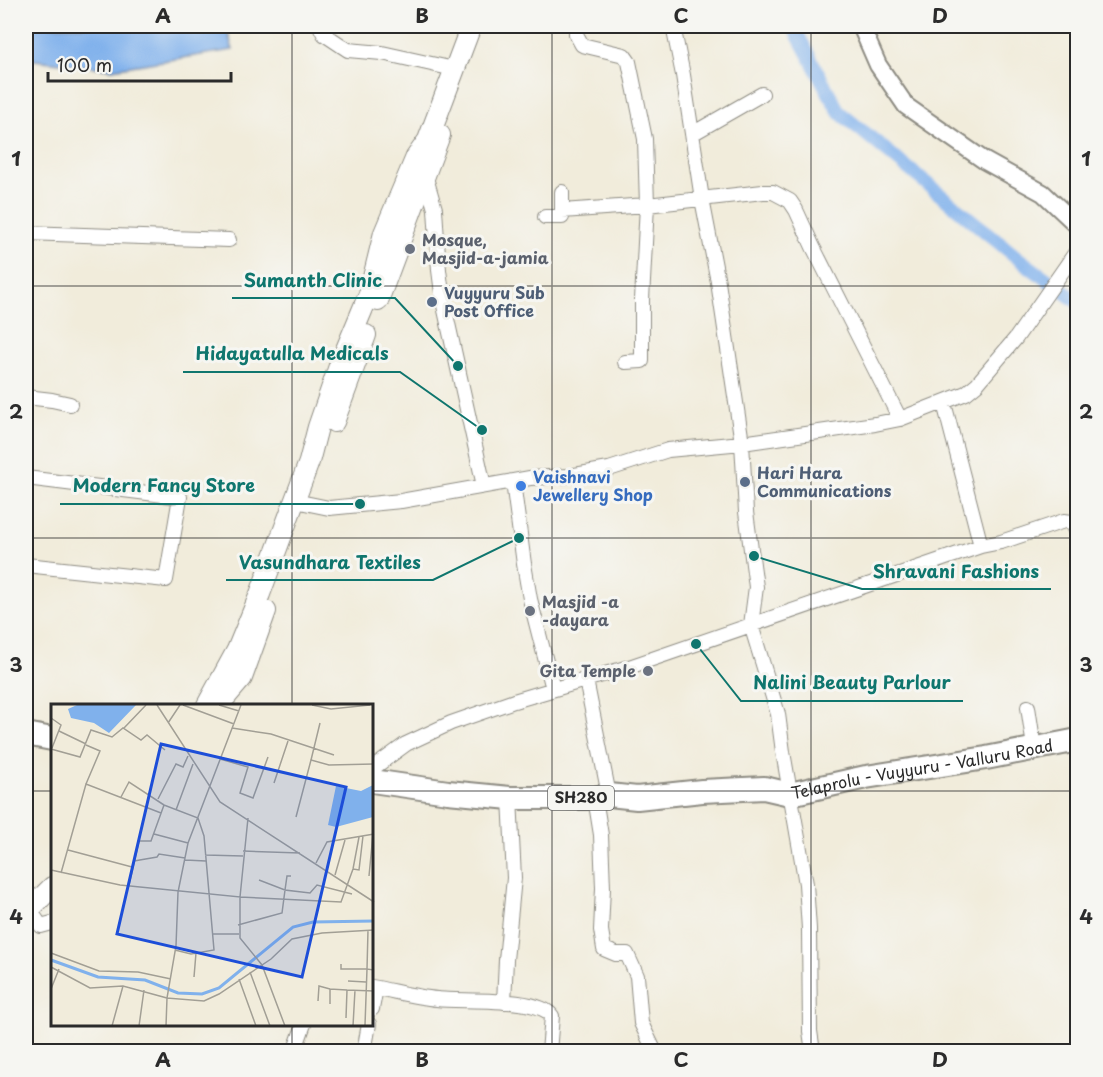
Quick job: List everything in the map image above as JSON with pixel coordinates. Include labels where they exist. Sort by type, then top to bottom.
[{"type":"main road","points":[[421,166],[428,140],[471,26]]},
{"type":"main road","points":[[220,704],[242,678],[300,502],[318,427],[339,366],[369,294],[384,233],[421,166],[481,26]]},
{"type":"main road","points":[[208,704],[237,650],[300,502]]},
{"type":"main road","points":[[26,735],[51,739]]},
{"type":"main road","name":"Telaprolu - Vuyyuru - Valluru Road","points":[[374,781],[510,798],[602,796],[637,798],[702,791],[764,788],[790,794],[866,777],[986,758],[1077,740]]},
{"type":"main road","points":[[27,911],[51,888]]},
{"type":"street","points":[[320,26],[324,34],[348,50],[382,53],[454,69]]},
{"type":"street","points":[[576,26],[576,34],[582,45],[624,55],[629,62],[645,139],[647,205],[642,300],[642,361],[625,362]]},
{"type":"street","points":[[673,26],[725,325],[742,442],[746,512],[756,587],[751,625],[778,714],[806,884],[810,1031],[813,1052]]},
{"type":"street","points":[[861,26],[878,65],[906,106],[985,161],[1042,194],[1077,226]]},
{"type":"street","points":[[692,134],[762,94]]},
{"type":"street","points":[[421,166],[435,209],[443,301],[484,486]]},
{"type":"street","points":[[545,217],[562,217],[562,192]]},
{"type":"street","points":[[562,211],[647,205],[763,192],[773,192],[790,201],[900,419]]},
{"type":"street","points":[[26,233],[229,240]]},
{"type":"street","points":[[300,502],[329,508],[401,501],[530,478],[568,476],[609,469],[668,450],[742,442],[900,419],[944,403],[966,393],[977,384],[1016,338],[1077,249]]},
{"type":"street","points":[[26,397],[70,404]]},
{"type":"street","points":[[944,403],[981,546]]},
{"type":"street","points":[[26,478],[180,497],[166,580],[26,565]]},
{"type":"street","points":[[513,482],[526,576],[553,689]]},
{"type":"street","points":[[374,767],[405,744],[486,710],[586,680],[981,546],[1001,542],[1064,521],[1072,522],[1077,535]]},
{"type":"street","points":[[586,680],[602,796],[601,930],[604,949],[616,954],[627,954],[638,976],[641,1023],[655,1052]]},
{"type":"street","points":[[1028,707],[1034,747]]},
{"type":"street","points":[[504,1002],[514,878],[510,798]]},
{"type":"street","points":[[27,911],[41,926],[51,923]]},
{"type":"street","points":[[374,988],[438,999],[504,1002],[533,1006],[549,1012],[552,1016],[549,1052]]},
{"type":"street","points":[[294,1052],[303,1026]]},
{"type":"street","points":[[364,1052],[369,1026]]},
{"type":"water","points":[[26,26],[226,26],[233,50],[112,69],[26,59]]},
{"type":"waterway","points":[[793,26],[839,112],[1019,259],[1078,302]]},
{"type":"place","name":"Mosque, Masjid-a-jamia","points":[[410,249]]},
{"type":"place","name":"Vuyyuru Sub Post Office","points":[[432,302]]},
{"type":"place","name":"Sumanth Clinic","points":[[458,366]]},
{"type":"place","name":"Hidayatulla Medicals","points":[[482,430]]},
{"type":"place","name":"Hari Hara Communications","points":[[745,482]]},
{"type":"place","name":"Vaishnavi Jewellery Shop","points":[[521,486]]},
{"type":"place","name":"Modern Fancy Store","points":[[360,504]]},
{"type":"place","name":"Vasundhara Textiles","points":[[519,538]]},
{"type":"place","name":"Shravani Fashions","points":[[754,556]]},
{"type":"place","name":"Masjid -a -dayara","points":[[530,611]]},
{"type":"place","name":"Nalini Beauty Parlour","points":[[696,644]]},
{"type":"place","name":"Gita Temple","points":[[648,671]]}]
